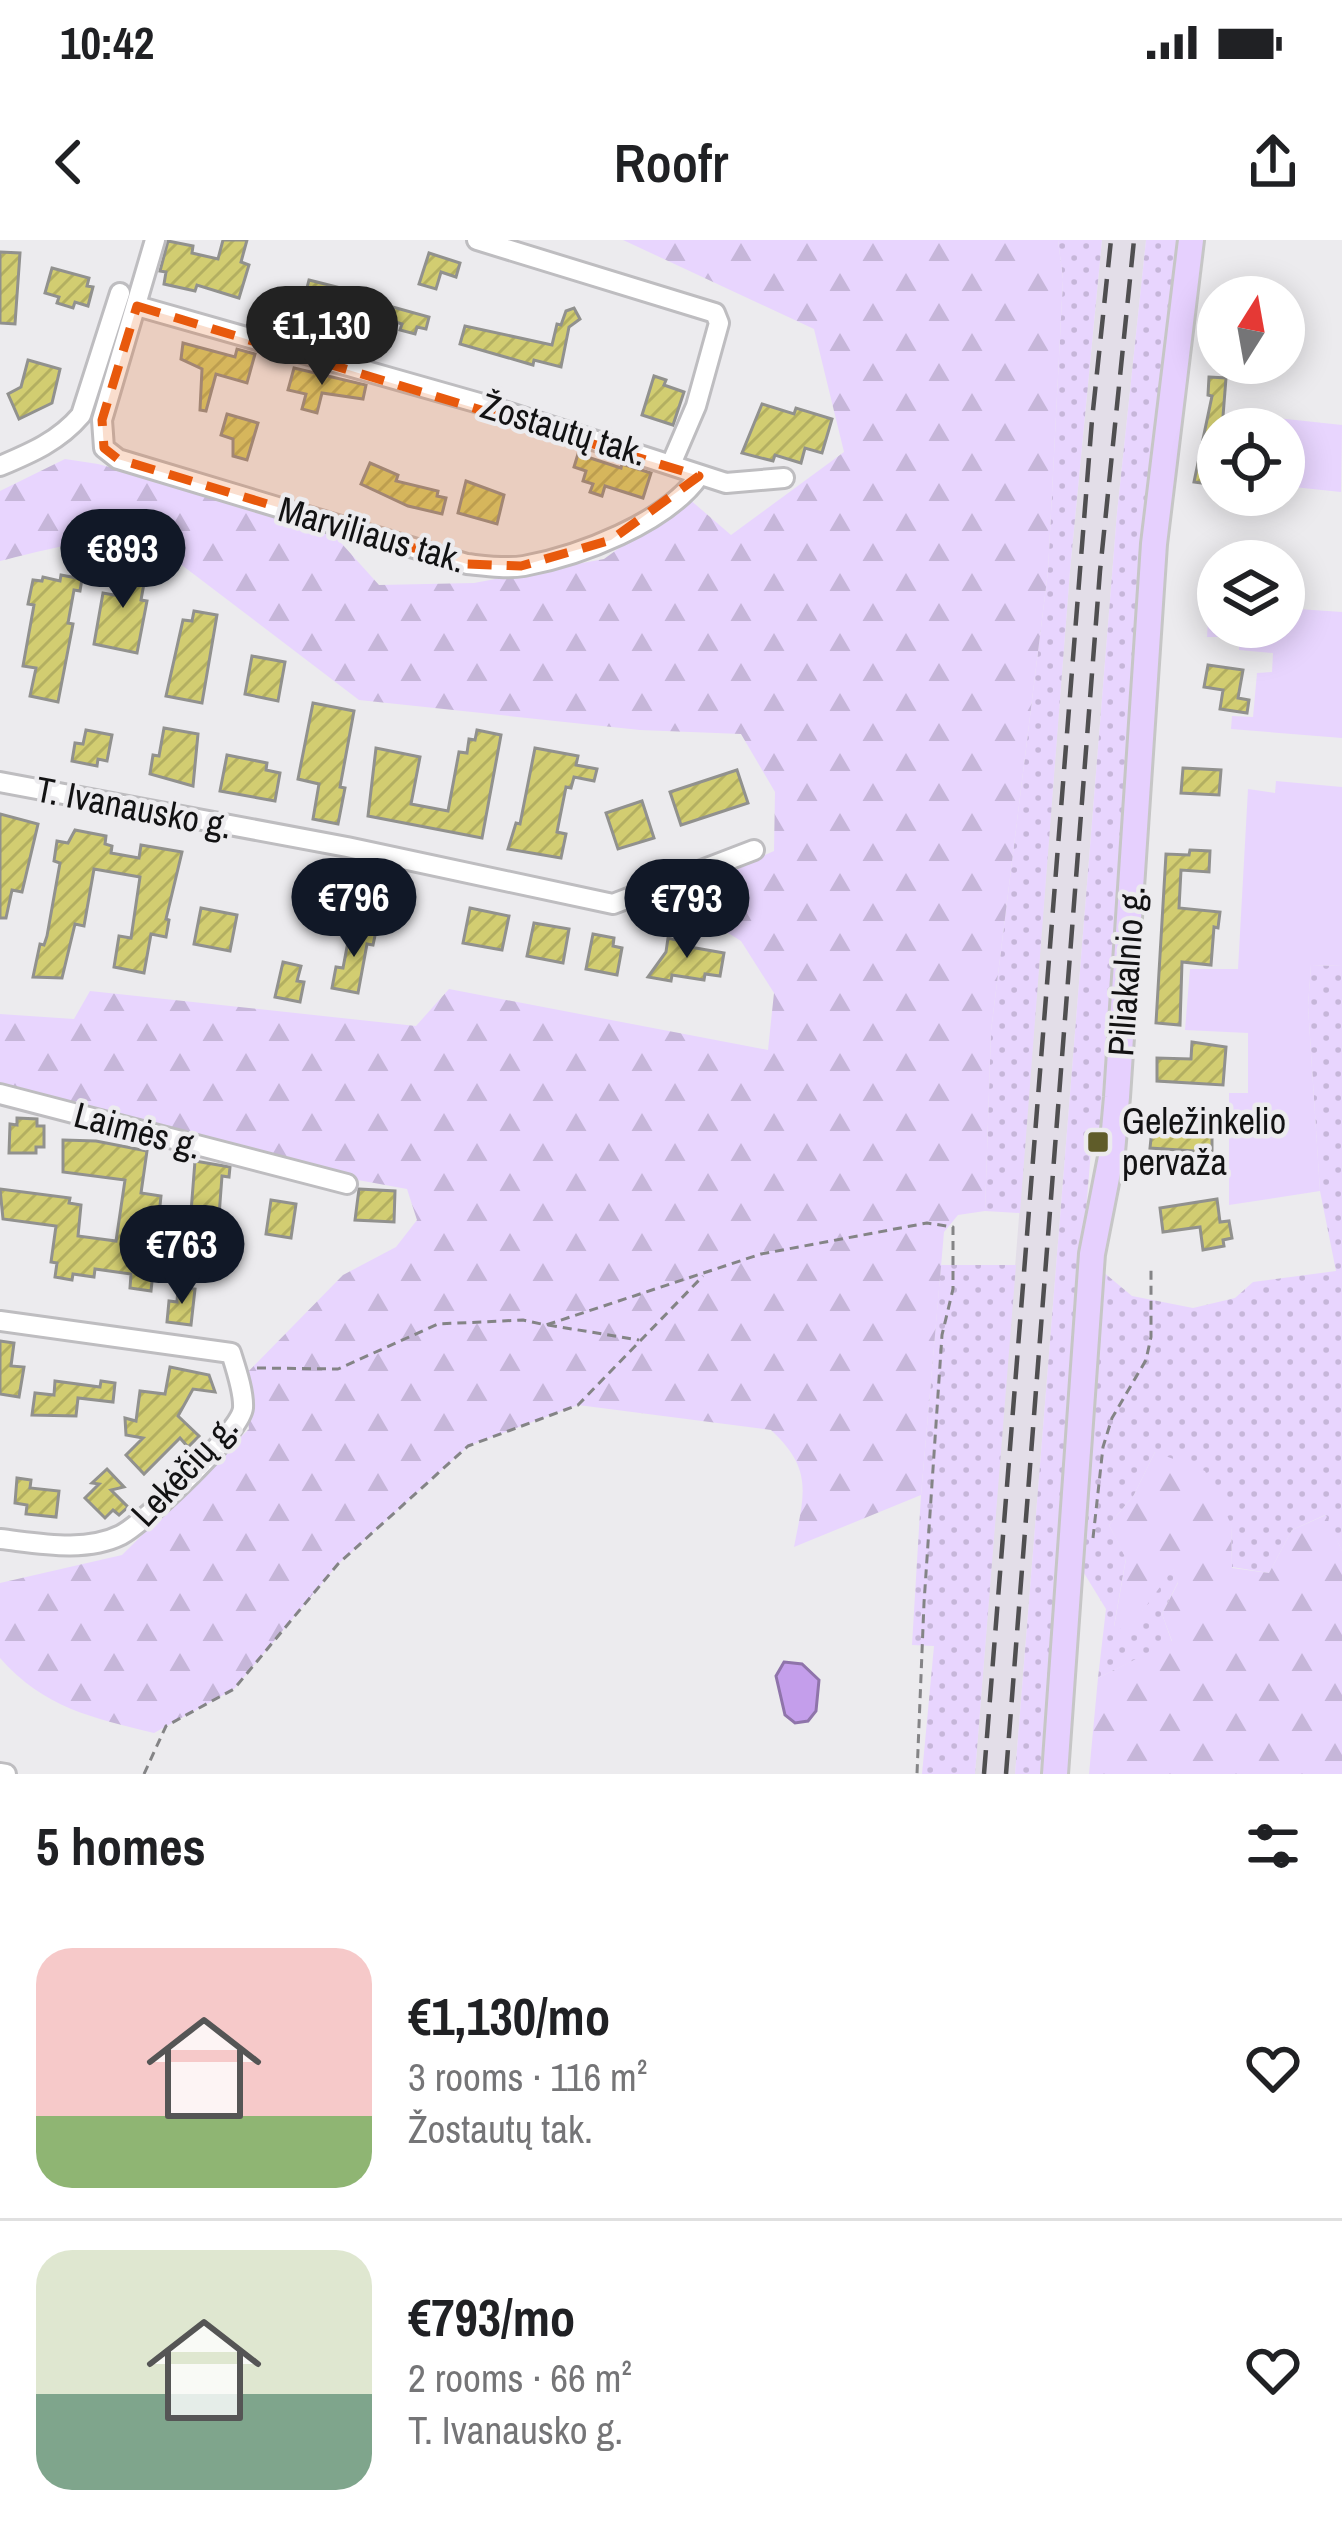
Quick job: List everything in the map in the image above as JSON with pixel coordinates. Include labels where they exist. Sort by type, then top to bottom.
[{"type":"main road","name":"Piliakalnio g.","points":[[1055,1774],[1092,1254],[1112,1152],[1117,1097],[1154,544],[1191,240]]},
{"type":"street","points":[[137,306],[155,240]]},
{"type":"street","points":[[476,240],[715,313],[719,323],[696,406],[672,462]]},
{"type":"street","points":[[0,466],[42,448],[81,415],[120,293]]},
{"type":"street","name":"Žostautų tak.","points":[[137,306],[412,383],[672,462],[725,483],[784,478]]},
{"type":"street","name":"Marviliaus tak.","points":[[137,306],[101,420],[104,448],[118,459],[445,558],[498,567],[560,557],[610,540],[672,502],[699,476]]},
{"type":"street","name":"T. Ivanausko g.","points":[[0,782],[613,904],[754,850]]},
{"type":"street","name":"Laimės g.","points":[[0,1094],[346,1184]]},
{"type":"street","points":[[0,1321],[233,1360]]},
{"type":"street","name":"Lekėčių g.","points":[[0,1539],[70,1545],[122,1535],[236,1426],[243,1409],[233,1360]]},
{"type":"path","points":[[546,1325],[761,1254],[927,1223],[953,1227],[952,1289],[942,1335],[922,1629],[917,1774]]},
{"type":"path","points":[[1070,1546],[1093,1539],[1103,1447],[1112,1418],[1146,1360],[1151,1337],[1151,1269]]},
{"type":"path","points":[[144,1774],[166,1726],[234,1689],[338,1564],[468,1446],[578,1405],[706,1272]]},
{"type":"path","points":[[233,1360],[338,1369],[438,1324],[523,1320],[640,1340]]},
{"type":"highlighted area","points":[[137,306],[699,476],[611,540],[521,566],[467,564],[118,459],[104,448],[102,420]]},
{"type":"shaded area","points":[[1102,240],[1146,240],[1117,513],[1015,1774],[975,1774],[1070,571]]},
{"type":"shaded area","points":[[784,1662],[802,1664],[819,1680],[816,1711],[808,1721],[795,1723],[785,1715],[776,1676]]},
{"type":"green space","points":[[623,240],[1058,240],[1063,279],[1048,571],[991,1031],[985,1211],[958,1215],[944,1232],[921,1495],[794,1547],[801,1512],[800,1471],[771,1430],[578,1405],[468,1446],[338,1564],[234,1689],[154,1733],[71,1709],[34,1689],[0,1658],[0,1583],[122,1555],[249,1429],[242,1378],[343,1275],[396,1247],[417,1220],[407,1189],[336,1176],[0,1084],[0,1014],[74,1019],[90,991],[416,1026],[449,989],[768,1050],[774,993],[741,941],[669,896],[774,851],[775,792],[741,734],[640,730],[359,700],[158,547],[97,542],[0,561],[0,491],[65,459],[98,464],[324,524],[379,585],[474,583],[604,559],[688,498],[731,535],[844,452],[814,329]]},
{"type":"green space","points":[[1058,240],[1102,240],[1070,571],[1020,1213],[985,1211],[991,1031],[1048,571],[1063,279]]},
{"type":"green space","points":[[1146,240],[1183,240],[1150,464],[1099,1137],[1092,1138],[1040,1774],[1015,1774],[1117,513]]},
{"type":"green space","points":[[1305,421],[1342,425],[1341,492],[1305,488]]},
{"type":"green space","points":[[1305,609],[1342,612],[1342,738],[1231,729],[1232,716],[1253,717],[1257,673],[1272,672],[1273,653],[1239,650],[1305,648]]},
{"type":"green space","points":[[1276,781],[1342,787],[1342,966],[1311,965],[1308,1006],[1320,1191],[1229,1205],[1229,1093],[1248,1093],[1248,1033],[1185,1030],[1190,969],[1238,969],[1248,789],[1275,793]]},
{"type":"green space","points":[[1311,965],[1342,966],[1342,1551],[1325,1515],[1292,1530],[1269,1573],[1232,1567],[1231,1524],[1155,1452],[1134,1495],[1109,1525],[1126,1558],[1114,1626],[1128,1630],[1173,1568],[1178,1582],[1162,1614],[1172,1642],[1098,1678],[1106,1609],[1079,1565],[1102,1271],[1132,1296],[1193,1308],[1235,1298],[1253,1282],[1336,1271],[1320,1191],[1308,1006]]},
{"type":"green space","points":[[941,1265],[1016,1265],[975,1774],[922,1774],[934,1646],[912,1645]]},
{"type":"green space","points":[[1155,1452],[1205,1471],[1231,1524],[1232,1568],[1269,1573],[1292,1530],[1326,1515],[1342,1551],[1342,1774],[1089,1774],[1098,1678],[1172,1641],[1162,1614],[1178,1583],[1173,1569],[1128,1631],[1114,1627],[1126,1559],[1109,1525],[1134,1495]]},
{"type":"building","points":[[223,240],[247,240],[241,262],[249,265],[239,298],[197,285],[195,291],[164,284],[166,272],[160,271],[168,241],[193,246],[192,253],[218,259]]},
{"type":"building","points":[[0,252],[20,253],[15,324],[0,323]]},
{"type":"building","points":[[429,253],[460,263],[456,277],[441,272],[436,289],[419,284]]},
{"type":"building","points":[[52,268],[89,278],[87,286],[93,287],[88,306],[75,302],[73,308],[45,293]]},
{"type":"building","points":[[309,280],[349,290],[340,322],[301,311]]},
{"type":"building","points":[[371,301],[429,317],[426,329],[417,327],[415,334],[400,330],[402,324],[367,313]]},
{"type":"building","points":[[574,308],[580,319],[569,327],[561,367],[534,360],[533,365],[460,344],[465,326],[552,345],[557,324]]},
{"type":"building","points":[[183,343],[235,357],[237,349],[255,354],[247,383],[216,374],[206,411],[200,410],[202,369],[181,359]]},
{"type":"building","points":[[28,360],[60,369],[52,403],[19,419],[8,394],[21,387]]},
{"type":"building","points":[[294,368],[366,385],[363,399],[322,393],[317,413],[302,409],[306,394],[288,390]]},
{"type":"building","points":[[654,376],[684,392],[673,425],[642,415]]},
{"type":"building","points":[[1209,384],[1226,384],[1224,408],[1209,408],[1212,396]]},
{"type":"building","points":[[762,404],[832,419],[822,453],[805,448],[801,463],[742,453]]},
{"type":"building","points":[[227,414],[258,423],[247,460],[233,456],[233,439],[221,435]]},
{"type":"building","points":[[578,454],[651,473],[643,498],[605,486],[602,496],[590,492],[593,484],[583,481],[586,471],[574,467]]},
{"type":"building","points":[[370,463],[398,475],[396,481],[438,491],[437,496],[446,498],[442,514],[408,506],[361,484]]},
{"type":"building","points":[[466,481],[504,495],[497,524],[458,513]]},
{"type":"building","points":[[120,562],[147,567],[141,600],[147,601],[137,653],[94,644],[103,593],[114,595]]},
{"type":"building","points":[[61,575],[82,579],[80,591],[74,590],[68,623],[73,624],[58,702],[30,696],[36,668],[23,666],[34,605],[28,604],[33,580],[60,581]]},
{"type":"building","points":[[194,611],[217,615],[202,703],[166,696],[183,620],[192,621]]},
{"type":"building","points":[[252,656],[285,662],[278,701],[245,694]]},
{"type":"building","points":[[1208,665],[1243,670],[1238,698],[1249,700],[1247,713],[1220,709],[1223,690],[1204,687]]},
{"type":"building","points":[[313,703],[354,711],[338,824],[313,819],[319,784],[298,779]]},
{"type":"building","points":[[164,728],[198,734],[193,786],[150,774]]},
{"type":"building","points":[[86,730],[112,735],[107,761],[98,759],[97,766],[72,761],[75,743],[83,744]]},
{"type":"building","points":[[477,730],[501,735],[482,838],[368,816],[376,748],[420,757],[411,804],[448,811],[459,752],[467,753],[469,739],[475,740]]},
{"type":"building","points":[[535,748],[578,756],[576,765],[597,769],[594,781],[574,777],[571,788],[566,787],[557,832],[566,834],[561,858],[508,849],[516,823],[520,824]]},
{"type":"building","points":[[227,755],[267,763],[266,770],[280,773],[275,801],[220,791]]},
{"type":"building","points":[[1183,768],[1221,770],[1219,795],[1181,793]]},
{"type":"building","points":[[737,770],[748,803],[681,825],[670,792]]},
{"type":"building","points":[[642,801],[654,838],[618,849],[606,813]]},
{"type":"building","points":[[0,814],[38,824],[22,892],[12,890],[6,918],[0,918]]},
{"type":"building","points":[[75,830],[106,836],[111,853],[139,858],[141,845],[182,852],[166,937],[151,934],[144,973],[114,967],[119,936],[131,938],[140,877],[94,869],[84,926],[75,924],[62,978],[33,977],[40,944],[44,945],[47,936],[60,863],[54,861],[57,841],[68,843]]},
{"type":"building","points":[[1190,850],[1210,851],[1209,872],[1181,870],[1179,908],[1220,912],[1211,965],[1182,962],[1180,1025],[1156,1023],[1166,854],[1189,855]]},
{"type":"building","points":[[201,908],[237,915],[230,951],[194,944]]},
{"type":"building","points":[[470,908],[509,916],[502,950],[463,943]]},
{"type":"building","points":[[534,923],[569,929],[563,963],[527,956]]},
{"type":"building","points":[[351,926],[376,931],[373,945],[367,944],[358,993],[332,988],[336,967],[343,968]]},
{"type":"building","points":[[678,931],[692,934],[690,947],[724,953],[720,976],[705,974],[704,980],[672,975],[671,981],[648,977],[666,952],[668,938],[676,940]]},
{"type":"building","points":[[593,934],[614,938],[613,946],[622,948],[617,975],[586,969]]},
{"type":"building","points":[[283,962],[301,966],[300,1002],[275,997]]},
{"type":"building","points":[[1192,1042],[1226,1047],[1223,1085],[1157,1081],[1157,1058],[1191,1059]]},
{"type":"building","points":[[17,1118],[37,1119],[37,1126],[44,1126],[44,1147],[36,1147],[36,1153],[9,1153],[10,1124],[17,1125]]},
{"type":"building","points":[[1153,1119],[1180,1122],[1179,1135],[1212,1134],[1212,1159],[1193,1160],[1193,1151],[1150,1148]]},
{"type":"building","points":[[63,1140],[147,1151],[141,1193],[161,1196],[151,1291],[130,1288],[131,1274],[95,1269],[94,1277],[55,1277],[57,1263],[51,1262],[56,1226],[3,1219],[0,1189],[70,1198],[69,1203],[81,1205],[78,1236],[116,1241],[125,1180],[63,1172]]},
{"type":"building","points":[[195,1161],[230,1167],[229,1177],[222,1176],[220,1244],[184,1238]]},
{"type":"building","points":[[359,1189],[395,1191],[394,1222],[355,1220]]},
{"type":"building","points":[[1217,1199],[1220,1222],[1229,1221],[1232,1238],[1223,1240],[1224,1246],[1203,1250],[1200,1227],[1163,1232],[1160,1208]]},
{"type":"building","points":[[271,1200],[296,1204],[291,1238],[266,1234]]},
{"type":"building","points":[[178,1287],[195,1289],[191,1325],[167,1322],[169,1301],[177,1302]]},
{"type":"building","points":[[0,1341],[14,1343],[11,1366],[24,1367],[19,1397],[0,1394]]},
{"type":"building","points":[[170,1367],[209,1375],[215,1392],[193,1389],[178,1416],[199,1436],[188,1447],[180,1438],[144,1474],[126,1455],[143,1438],[126,1435],[125,1418],[136,1421],[140,1391],[165,1394]]},
{"type":"building","points":[[55,1381],[100,1387],[101,1381],[115,1383],[113,1402],[78,1398],[76,1416],[32,1415],[35,1393],[54,1395]]},
{"type":"building","points":[[107,1469],[124,1487],[111,1490],[128,1507],[119,1515],[113,1510],[105,1518],[85,1498]]},
{"type":"building","points":[[17,1478],[31,1480],[30,1488],[59,1491],[56,1517],[26,1514],[27,1505],[15,1503]]},
{"type":"railway","points":[[984,1774],[1092,420],[1111,240]]},
{"type":"railway","points":[[1006,1774],[1100,571],[1134,240]]},
{"type":"place","name":"Geležinkelio pervaža","points":[[1098,1142]]}]
